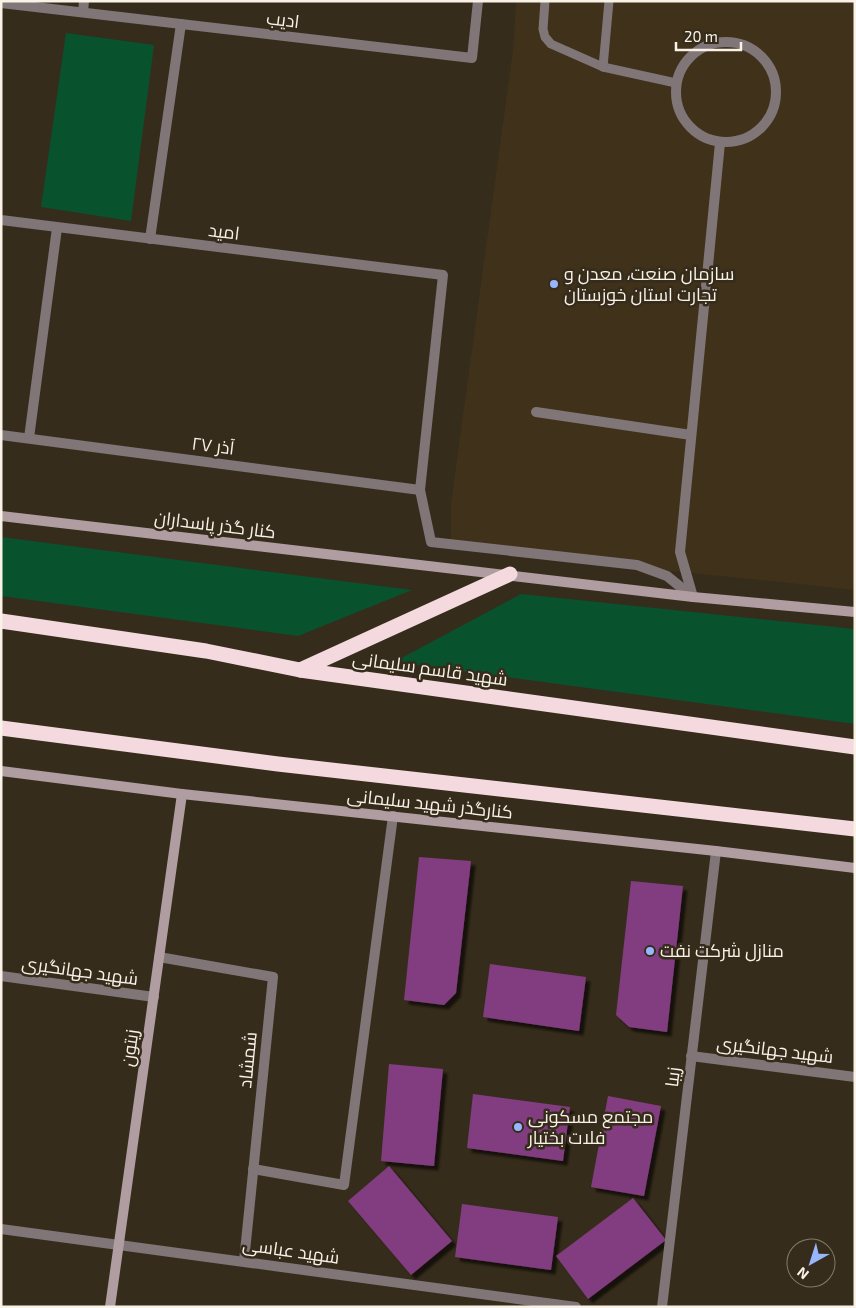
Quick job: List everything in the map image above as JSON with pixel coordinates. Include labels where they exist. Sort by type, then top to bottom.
[{"type":"highway","points":[[300,670],[510,574]]},
{"type":"highway","name":"شهید قاسم سلیمانی","points":[[1,621],[206,651],[300,670],[855,747]]},
{"type":"highway","points":[[1,728],[278,764],[855,829]]},
{"type":"main road","name":"کنار گذر پاسداران","points":[[1,516],[426,566],[510,574]]},
{"type":"main road","points":[[510,574],[693,596],[855,612]]},
{"type":"main road","name":"کنارگذر شهید سلیمانی","points":[[1,772],[182,794],[716,850],[855,868]]},
{"type":"main road","name":"زیتون","points":[[110,1307],[182,794]]},
{"type":"street","points":[[82,12],[84,1]]},
{"type":"street","name":"ادیب","points":[[1,3],[472,58],[478,1]]},
{"type":"street","points":[[150,240],[181,24]]},
{"type":"street","points":[[713,42],[742,43],[766,59],[777,86],[772,114],[753,136],[720,143],[698,134],[679,112],[676,83],[688,57],[713,42]]},
{"type":"street","points":[[693,596],[680,552],[720,143]]},
{"type":"street","name":"امید","points":[[1,220],[443,275],[420,490]]},
{"type":"street","points":[[29,438],[57,228]]},
{"type":"street","points":[[536,412],[691,435]]},
{"type":"street","name":"آذر ۲۷","points":[[1,435],[420,490]]},
{"type":"street","points":[[420,490],[431,542],[637,565],[667,576],[693,596]]},
{"type":"street","points":[[253,1169],[344,1185],[393,816]]},
{"type":"street","name":"زیبا","points":[[662,1307],[716,850]]},
{"type":"street","name":"شمشاد","points":[[159,957],[273,977],[244,1261]]},
{"type":"street","name":"شهید جهانگیری","points":[[1,976],[154,997]]},
{"type":"street","name":"شهید جهانگیری","points":[[691,1056],[855,1077]]},
{"type":"street","name":"شهید عباسی","points":[[1,1229],[576,1307]]},
{"type":"lane","points":[[545,1],[543,28],[545,37],[551,44],[603,67],[676,83]]},
{"type":"lane","points":[[603,67],[609,1]]},
{"type":"shaded area","points":[[516,1],[855,1],[855,590],[451,548],[451,503],[513,50]]},
{"type":"green space","points":[[66,33],[154,45],[131,221],[41,207]]},
{"type":"green space","points":[[1,537],[412,590],[298,636],[1,596]]},
{"type":"green space","points":[[521,594],[855,629],[855,724],[394,662]]},
{"type":"building","points":[[419,857],[471,861],[456,993],[444,1005],[404,1000]]},
{"type":"building","name":"منازل شرکت نفت","points":[[631,881],[683,886],[667,1032],[629,1027],[616,1015]]},
{"type":"building","points":[[490,964],[586,977],[579,1031],[483,1017]]},
{"type":"building","points":[[389,1064],[443,1069],[434,1166],[381,1161]]},
{"type":"building","name":"مجتمع مسکونی فلات بختیار","points":[[473,1094],[570,1107],[563,1161],[467,1148]]},
{"type":"building","points":[[608,1096],[661,1106],[644,1196],[591,1187]]},
{"type":"building","points":[[389,1166],[452,1241],[411,1275],[348,1201]]},
{"type":"building","points":[[633,1198],[666,1240],[588,1299],[556,1256]]},
{"type":"building","points":[[462,1204],[558,1217],[551,1270],[455,1257]]},
{"type":"place","name":"سازمان صنعت، معدن و تجارت استان خوزستان","points":[[554,284]]},
{"type":"place","name":"منازل شرکت نفت","points":[[650,951]]},
{"type":"place","name":"مجتمع مسکونی فلات بختیار","points":[[518,1127]]}]
